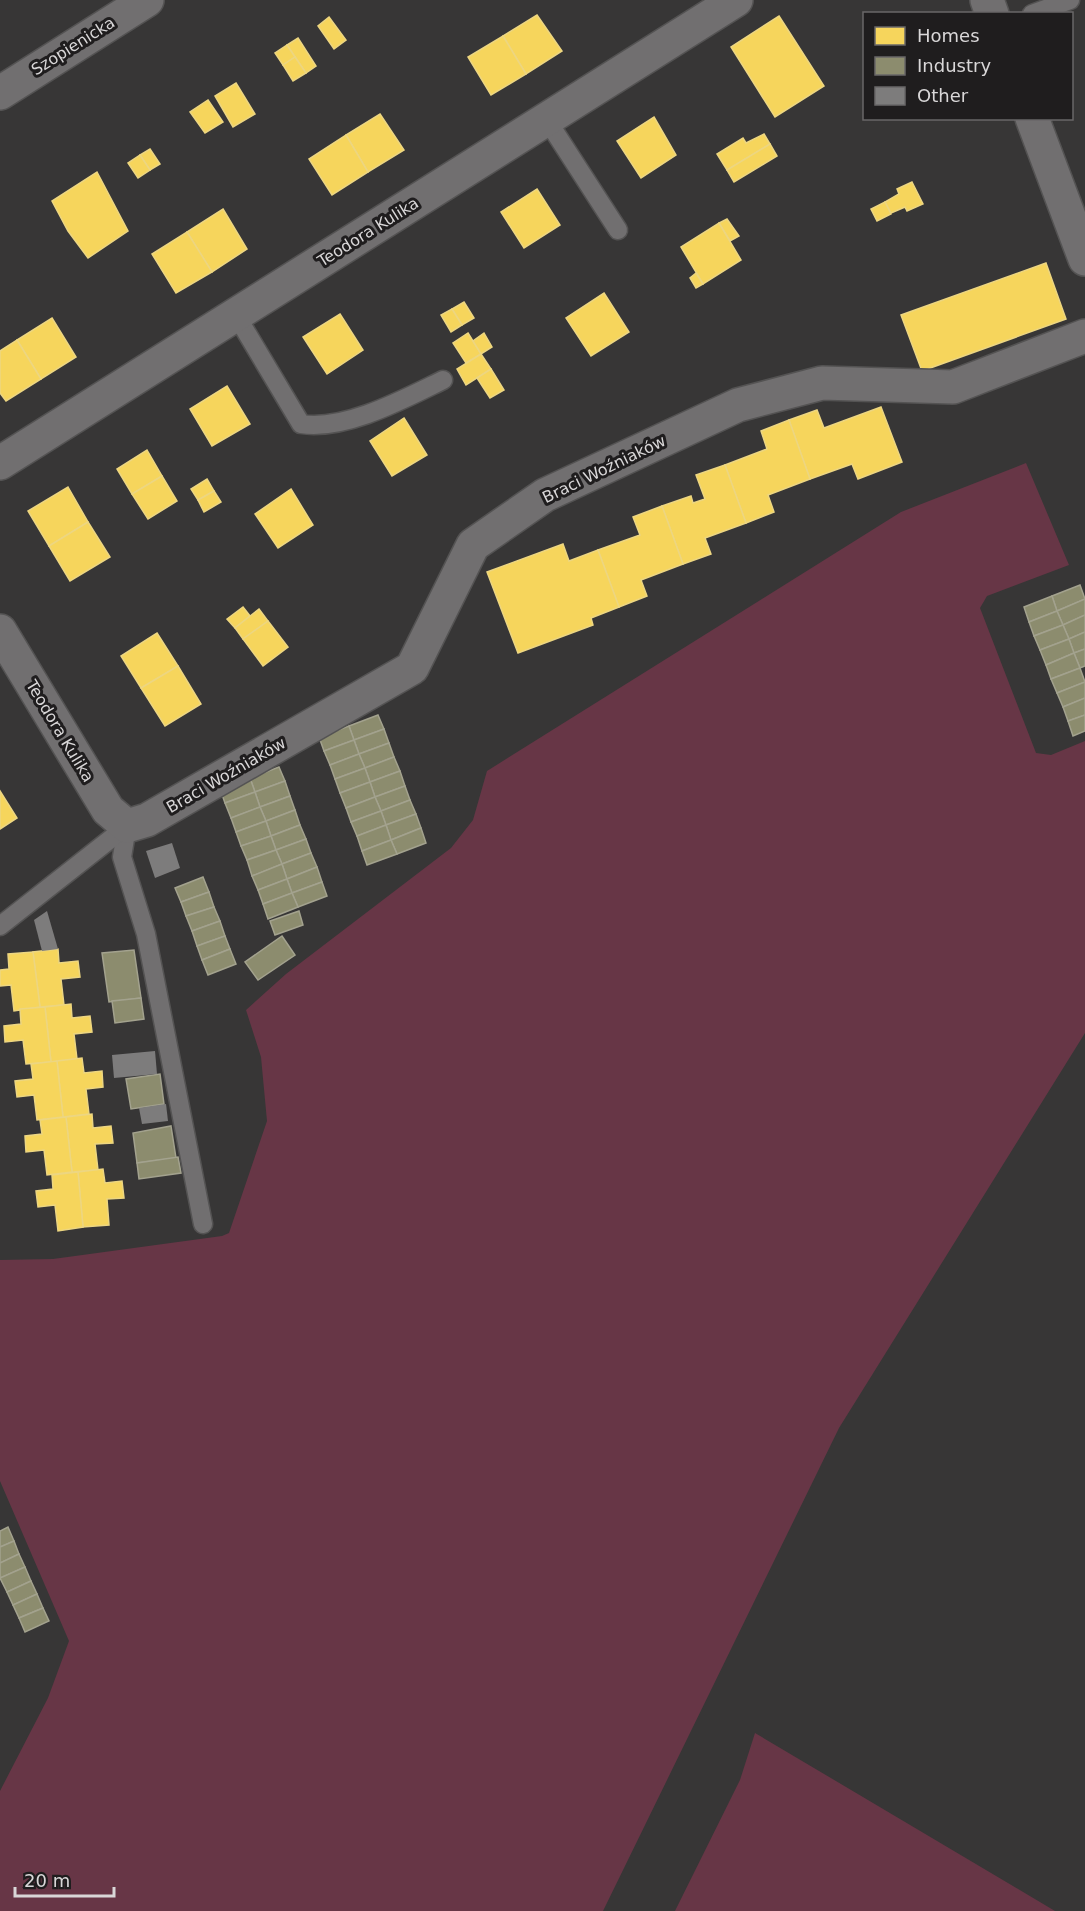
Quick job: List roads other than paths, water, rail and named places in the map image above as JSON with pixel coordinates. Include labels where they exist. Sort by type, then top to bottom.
[{"type":"street","name":"Szopienicka","points":[[0,93],[147,0]]},
{"type":"street","name":"Teodora Kulika","points":[[0,463],[736,0]]},
{"type":"street","points":[[1033,120],[1079,223],[1085,259]]},
{"type":"street","name":"Braci Woźniaków","points":[[126,826],[147,820],[412,668],[473,545],[545,495],[738,405],[822,383],[953,387],[1085,336]]},
{"type":"street","name":"Teodora Kulika","points":[[0,631],[108,810],[126,826]]},
{"type":"lane","points":[[1037,12],[1070,0]]},
{"type":"lane","points":[[547,120],[618,230]]},
{"type":"lane","points":[[236,315],[302,424],[331,424],[397,402],[443,380]]},
{"type":"lane","points":[[0,926],[126,826]]},
{"type":"lane","points":[[126,826],[122,857],[146,934],[203,1224]]}]
